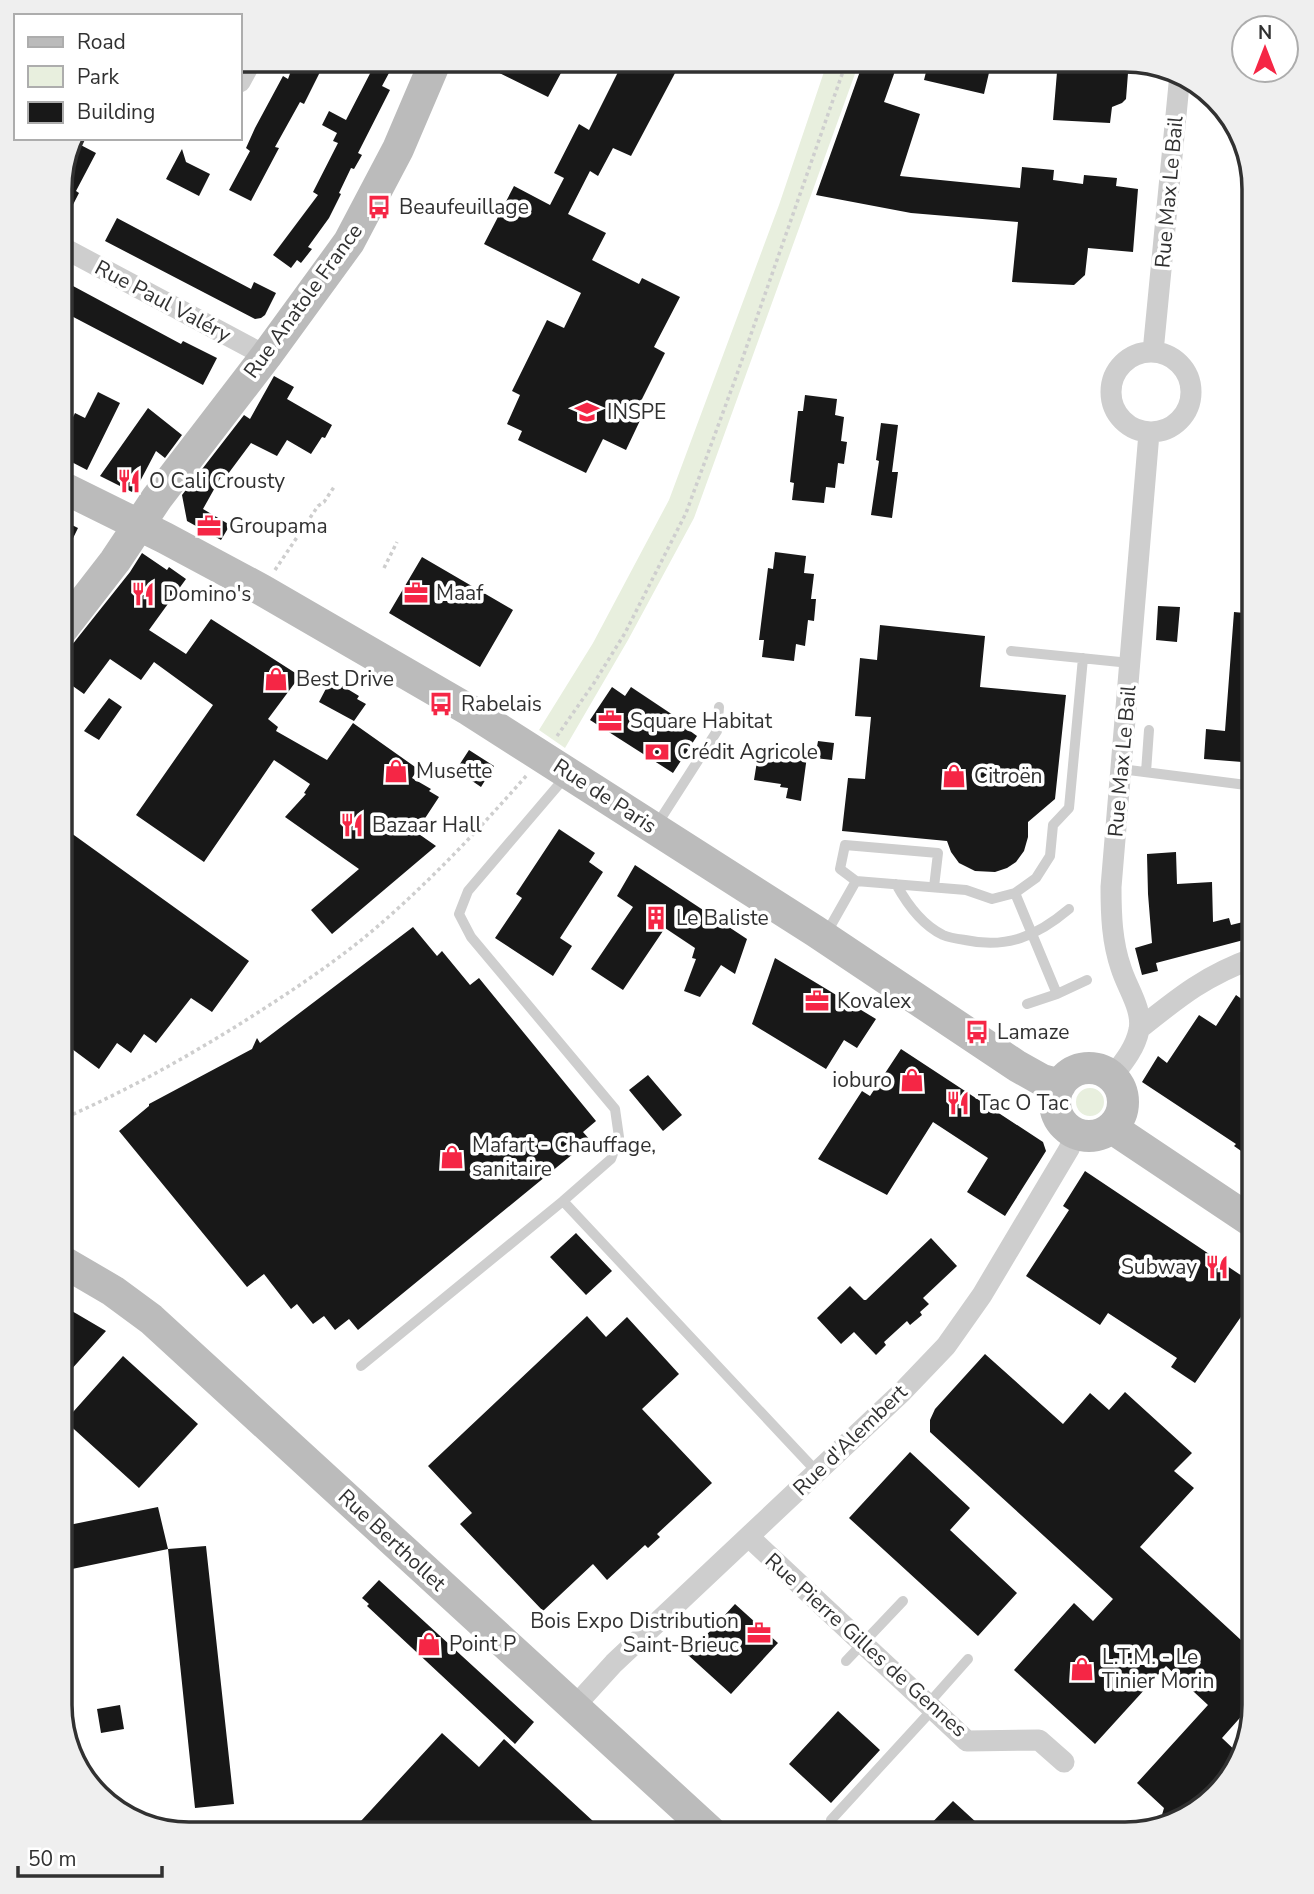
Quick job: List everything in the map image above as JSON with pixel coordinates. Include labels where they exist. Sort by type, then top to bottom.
[{"type":"street","name":"Rue Anatole France","points":[[72,617],[116,561],[164,488],[266,356],[349,242],[398,149],[431,72]]},
{"type":"street","name":"Rue Max Le Bail","points":[[1153,352],[1179,85]]},
{"type":"street","name":"Rue Paul Valéry","points":[[72,252],[266,356]]},
{"type":"street","points":[[1153,352],[1169,356],[1181,366],[1189,380],[1191,395],[1186,411],[1178,422],[1164,430],[1149,432],[1134,429],[1121,419],[1113,407],[1111,391],[1114,376],[1124,362],[1139,354],[1153,352]]},
{"type":"street","name":"Rue Max Le Bail","points":[[1139,1029],[1139,1016],[1116,948],[1111,912],[1149,432]]},
{"type":"street","name":"Rue de Paris","points":[[72,492],[262,590],[469,710],[824,937],[1017,1066],[1042,1080],[1060,1085]]},
{"type":"street","points":[[1112,1077],[1134,1046],[1139,1029],[1192,988],[1242,963]]},
{"type":"street","points":[[1084,1069],[1094,1069],[1112,1077],[1123,1097],[1123,1108],[1112,1128],[1094,1136],[1084,1136],[1065,1126],[1055,1107],[1060,1085],[1067,1077],[1084,1069]]},
{"type":"street","points":[[1112,1128],[1242,1214]]},
{"type":"street","name":"Rue d'Alembert","points":[[574,1707],[614,1663],[902,1392],[946,1346],[982,1295],[1069,1149],[1075,1133]]},
{"type":"street","name":"Rue Berthollet","points":[[72,1267],[113,1291],[150,1319],[700,1822]]},
{"type":"street","name":"Rue Pierre Gilles de Gennes","points":[[749,1537],[967,1741],[1040,1740],[1064,1762]]},
{"type":"lane","points":[[1012,651],[1130,663]]},
{"type":"lane","points":[[934,887],[938,853],[845,845],[840,869],[856,881],[966,890],[992,899],[1015,893],[1037,878],[1050,856],[1053,825],[1069,808],[1083,658]]},
{"type":"lane","points":[[654,828],[717,731],[719,707]]},
{"type":"lane","points":[[1146,772],[1149,730]]},
{"type":"lane","points":[[361,1366],[564,1201],[611,1159],[619,1137],[615,1109],[471,937],[459,914],[468,891],[556,764]]},
{"type":"lane","points":[[1121,769],[1242,784]]},
{"type":"lane","points":[[824,937],[856,881]]},
{"type":"lane","points":[[896,884],[908,905],[926,923],[944,935],[990,944],[1008,942],[1032,934],[1069,909]]},
{"type":"lane","points":[[1015,893],[1057,994]]},
{"type":"lane","points":[[1027,1004],[1087,980]]},
{"type":"lane","points":[[564,1201],[817,1472]]},
{"type":"lane","points":[[846,1661],[903,1601]]},
{"type":"lane","points":[[831,1820],[930,1707],[968,1659]]},
{"type":"path","points":[[72,1113],[160,1072],[276,1001],[331,962],[383,922],[427,881],[503,802],[556,764],[594,683],[625,633],[685,513],[745,352],[843,72]]},
{"type":"path","points":[[275,572],[318,506],[334,487]]},
{"type":"path","points":[[384,568],[397,542]]},
{"type":"green space","points":[[824,72],[856,72],[694,518],[628,640],[565,748],[539,730],[593,643],[669,500],[779,205]]},
{"type":"green space","points":[[1090,1088],[1100,1092],[1104,1102],[1100,1112],[1090,1116],[1080,1112],[1076,1102],[1080,1092]]},
{"type":"building","points":[[291,72],[320,72],[304,104],[300,102],[275,147],[279,148],[251,201],[229,190],[250,151],[246,148],[255,128],[283,76],[288,79]]},
{"type":"building","points":[[371,72],[390,72],[382,86],[390,90],[358,153],[362,155],[354,169],[351,168],[329,218],[308,247],[312,249],[301,263],[297,260],[291,268],[273,255],[318,195],[313,192],[338,143],[333,141],[337,133],[322,125],[329,111],[346,120]]},
{"type":"building","points":[[497,72],[562,72],[548,97]]},
{"type":"building","points":[[618,72],[676,72],[631,156],[613,148],[598,176],[590,171],[568,214],[606,233],[592,260],[639,284],[642,278],[680,297],[654,347],[665,353],[638,407],[645,410],[626,450],[603,439],[586,473],[518,440],[522,431],[507,424],[520,395],[512,391],[547,320],[564,328],[581,293],[484,244],[514,186],[550,205],[564,178],[554,173],[579,124],[589,130]]},
{"type":"building","points":[[860,72],[895,72],[884,102],[920,114],[900,176],[1020,188],[1022,167],[1054,170],[1053,180],[1083,184],[1084,175],[1117,178],[1116,186],[1138,189],[1133,252],[1088,248],[1085,275],[1074,285],[1012,282],[1018,222],[911,213],[816,195]]},
{"type":"building","points":[[926,72],[989,72],[984,94],[924,80]]},
{"type":"building","points":[[1057,72],[1128,72],[1126,99],[1112,107],[1110,123],[1053,120]]},
{"type":"building","points":[[81,145],[96,153],[76,191],[79,193],[72,207],[72,181]]},
{"type":"building","points":[[182,149],[186,162],[210,174],[199,196],[166,179]]},
{"type":"building","points":[[117,218],[251,289],[254,282],[276,293],[265,315],[255,319],[105,241]]},
{"type":"building","points":[[72,285],[181,344],[183,341],[217,358],[203,385],[72,316]]},
{"type":"building","points":[[274,376],[294,387],[287,399],[332,425],[311,454],[287,440],[277,456],[251,443],[225,478],[222,475],[203,509],[230,525],[221,540],[187,521],[182,495],[244,415],[250,419]]},
{"type":"building","points":[[98,392],[120,403],[87,470],[72,462],[72,419],[75,413],[85,418]]},
{"type":"building","points":[[805,395],[837,399],[835,415],[844,417],[841,441],[847,442],[844,464],[838,463],[835,488],[826,487],[824,503],[792,500],[794,483],[790,482],[798,411],[803,411]]},
{"type":"building","points":[[148,408],[182,435],[165,458],[156,451],[132,492],[100,476]]},
{"type":"building","points":[[881,423],[898,425],[892,472],[898,472],[892,518],[871,515],[879,461],[876,460]]},
{"type":"building","points":[[72,525],[78,528],[72,540]]},
{"type":"building","points":[[775,552],[806,556],[804,573],[814,574],[811,599],[816,599],[814,621],[808,620],[805,646],[796,644],[794,661],[762,657],[764,640],[759,640],[768,568],[773,569]]},
{"type":"building","points":[[142,553],[186,579],[149,630],[186,654],[211,619],[300,676],[268,719],[278,727],[276,731],[327,760],[353,723],[418,769],[412,778],[439,797],[416,832],[436,846],[332,934],[311,910],[359,869],[285,817],[306,794],[304,793],[310,784],[274,760],[204,862],[136,815],[213,705],[154,662],[141,680],[110,659],[84,694],[72,686],[72,645]]},
{"type":"building","points":[[422,557],[513,610],[480,667],[389,613]]},
{"type":"building","points":[[1158,606],[1180,607],[1177,642],[1156,640]]},
{"type":"building","points":[[1234,612],[1242,613],[1242,762],[1204,759],[1206,729],[1225,731]]},
{"type":"building","points":[[880,625],[985,636],[980,687],[1066,695],[1055,799],[1028,822],[1024,851],[1016,862],[1007,868],[995,872],[975,871],[959,863],[947,841],[842,831],[848,778],[865,779],[871,717],[855,716],[860,658],[877,660]]},
{"type":"building","points":[[331,679],[359,696],[357,699],[366,704],[354,721],[319,702]]},
{"type":"building","points":[[612,687],[625,696],[631,687],[688,725],[686,728],[697,736],[673,773],[590,720]]},
{"type":"building","points":[[109,698],[122,707],[99,740],[84,731]]},
{"type":"building","points":[[818,741],[834,743],[832,760],[815,758]]},
{"type":"building","points":[[759,749],[807,756],[801,801],[786,798],[788,788],[780,787],[781,784],[754,780]]},
{"type":"building","points":[[469,750],[494,766],[481,787],[456,770]]},
{"type":"building","points":[[559,829],[595,853],[589,862],[603,872],[560,938],[572,946],[553,976],[495,938],[522,898],[516,894]]},
{"type":"building","points":[[72,834],[249,961],[212,1012],[191,998],[156,1043],[144,1034],[131,1053],[117,1043],[99,1069],[72,1049]]},
{"type":"building","points":[[1176,852],[1177,884],[1212,882],[1213,922],[1229,918],[1231,925],[1242,922],[1242,940],[1156,963],[1158,971],[1142,975],[1135,948],[1152,943],[1147,854]]},
{"type":"building","name":"Le Baliste","points":[[635,865],[747,939],[735,974],[721,965],[700,997],[684,991],[696,959],[692,958],[695,948],[665,928],[623,990],[591,969],[633,907],[617,896]]},
{"type":"building","points":[[413,927],[437,956],[442,951],[470,985],[479,978],[596,1121],[583,1132],[590,1140],[358,1330],[349,1319],[335,1330],[324,1316],[313,1324],[297,1304],[291,1309],[264,1274],[247,1287],[119,1131],[149,1104],[252,1049],[257,1038],[260,1043]]},
{"type":"building","points":[[775,958],[876,1019],[857,1048],[844,1040],[826,1069],[752,1024]]},
{"type":"building","points":[[1236,995],[1242,999],[1242,1152],[1234,1146],[1236,1144],[1142,1082],[1158,1056],[1167,1063],[1199,1015],[1216,1026]]},
{"type":"building","points":[[901,1049],[1043,1142],[1046,1151],[1005,1216],[967,1192],[988,1158],[933,1122],[887,1195],[818,1159],[862,1091],[870,1096]]},
{"type":"building","points":[[648,1075],[682,1115],[663,1131],[629,1090]]},
{"type":"building","points":[[1085,1171],[1242,1276],[1242,1315],[1195,1383],[1171,1367],[1177,1358],[1108,1313],[1100,1325],[1026,1276],[1069,1210],[1063,1206]]},
{"type":"building","points":[[576,1233],[612,1271],[586,1295],[550,1257]]},
{"type":"building","points":[[931,1238],[957,1266],[923,1298],[929,1304],[920,1312],[922,1315],[910,1325],[907,1321],[884,1342],[886,1345],[876,1355],[854,1332],[841,1344],[817,1318],[850,1286],[866,1300]]},
{"type":"building","points":[[72,1311],[106,1331],[72,1369]]},
{"type":"building","points":[[587,1316],[606,1337],[627,1317],[679,1374],[642,1409],[712,1483],[657,1534],[660,1537],[648,1548],[645,1545],[607,1580],[593,1564],[543,1611],[460,1524],[472,1513],[428,1466]]},
{"type":"building","points":[[985,1354],[1063,1424],[1090,1393],[1109,1410],[1125,1392],[1192,1453],[1174,1471],[1194,1488],[1140,1547],[1242,1641],[1242,1705],[1241,1716],[1222,1738],[1233,1749],[1227,1764],[1208,1788],[1184,1807],[1162,1816],[1164,1808],[1137,1783],[1208,1705],[1166,1666],[1095,1744],[1014,1670],[1074,1603],[1093,1621],[1113,1599],[930,1432],[930,1420],[935,1409]]},
{"type":"building","points":[[123,1356],[198,1424],[139,1488],[72,1427],[72,1413]]},
{"type":"building","points":[[910,1452],[970,1508],[950,1530],[1017,1593],[978,1636],[849,1518]]},
{"type":"building","points":[[158,1507],[168,1549],[72,1569],[72,1524]]},
{"type":"building","points":[[206,1546],[234,1804],[195,1808],[168,1549]]},
{"type":"building","points":[[379,1580],[534,1722],[515,1744],[367,1606],[369,1604],[362,1598]]},
{"type":"building","points":[[735,1604],[778,1643],[731,1694],[688,1655]]},
{"type":"building","points":[[120,1705],[124,1729],[101,1733],[97,1709]]},
{"type":"building","points":[[838,1711],[880,1750],[831,1803],[789,1764]]},
{"type":"building","points":[[442,1733],[479,1767],[504,1739],[594,1822],[360,1822]]},
{"type":"building","points":[[953,1801],[976,1822],[933,1822]]},
{"type":"place","name":"Beaufeuillage","points":[[379,207]]},
{"type":"place","name":"INSPE","points":[[587,412]]},
{"type":"place","name":"O Cali Crousty","points":[[129,481]]},
{"type":"place","name":"Groupama","points":[[209,526]]},
{"type":"place","name":"Maaf","points":[[416,593]]},
{"type":"place","name":"Domino's","points":[[143,594]]},
{"type":"place","name":"Best Drive","points":[[276,679]]},
{"type":"place","name":"Rabelais","points":[[441,704]]},
{"type":"place","name":"Square Habitat","points":[[610,721]]},
{"type":"place","name":"Crédit Agricole","points":[[657,752]]},
{"type":"place","name":"Musette","points":[[396,771]]},
{"type":"place","name":"Citroën","points":[[954,776]]},
{"type":"place","name":"Bazaar Hall","points":[[352,825]]},
{"type":"place","name":"Le Baliste","points":[[656,918]]},
{"type":"place","name":"Kovalex","points":[[817,1001]]},
{"type":"place","name":"Lamaze","points":[[977,1032]]},
{"type":"place","name":"ioburo","points":[[912,1080]]},
{"type":"place","name":"Tac O Tac","points":[[958,1103]]},
{"type":"place","name":"Mafart - Chauffage, sanitaire","points":[[452,1157]]},
{"type":"place","name":"Subway","points":[[1217,1267]]},
{"type":"place","name":"Bois Expo Distribution Saint-Brieuc","points":[[759,1633]]},
{"type":"place","name":"Point P","points":[[429,1644]]},
{"type":"place","name":"L.T.M. - Le Tinier Morin","points":[[1082,1669]]}]
